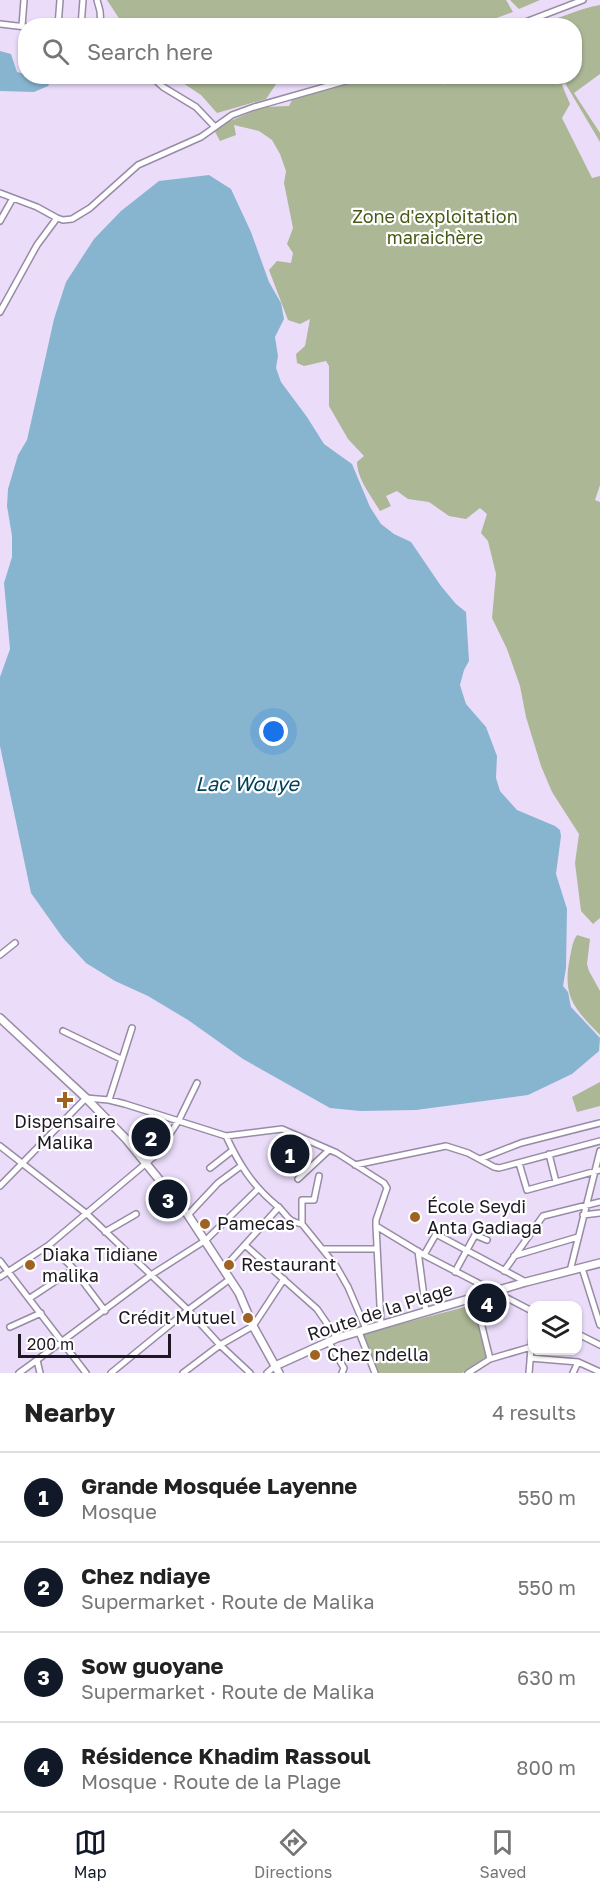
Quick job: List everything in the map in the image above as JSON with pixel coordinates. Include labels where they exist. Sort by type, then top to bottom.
[{"type":"main road","points":[[0,1019],[86,1098],[147,1163],[188,1215],[239,1293],[253,1326],[277,1371]]},
{"type":"main road","name":"Route de la Plage","points":[[277,1371],[328,1341],[526,1282],[600,1263]]},
{"type":"street","points":[[24,0],[24,18]]},
{"type":"street","points":[[59,18],[60,0]]},
{"type":"street","points":[[82,18],[83,0]]},
{"type":"street","points":[[97,0],[100,18]]},
{"type":"street","points":[[536,18],[583,0]]},
{"type":"street","points":[[0,24],[18,26]]},
{"type":"street","points":[[160,84],[196,107],[215,127]]},
{"type":"street","points":[[0,193],[57,218],[69,220],[79,216],[138,165],[201,137],[232,115],[335,84]]},
{"type":"street","points":[[0,221],[13,198]]},
{"type":"street","points":[[1,309],[37,245],[57,218]]},
{"type":"street","points":[[0,955],[15,943]]},
{"type":"street","points":[[109,1100],[132,1028]]},
{"type":"street","points":[[63,1031],[121,1059]]},
{"type":"street","points":[[0,1277],[49,1245],[147,1163],[163,1147],[197,1083]]},
{"type":"street","points":[[0,1186],[86,1098],[109,1100],[226,1136],[279,1128],[329,1150],[386,1186],[376,1220],[381,1325]]},
{"type":"street","points":[[480,1159],[521,1143],[600,1123]]},
{"type":"street","points":[[226,1136],[241,1166],[258,1190],[279,1207],[290,1221],[302,1224],[334,1261],[348,1287],[375,1373]]},
{"type":"street","points":[[355,1165],[446,1146],[453,1147],[494,1167],[600,1141]]},
{"type":"street","points":[[0,1146],[87,1214],[188,1310],[219,1345],[250,1373]]},
{"type":"street","points":[[210,1168],[233,1150]]},
{"type":"street","points":[[298,1179],[329,1150]]},
{"type":"street","points":[[570,1271],[583,1215],[597,1171],[600,1151]]},
{"type":"street","points":[[549,1155],[556,1182]]},
{"type":"street","points":[[519,1162],[527,1190],[597,1171]]},
{"type":"street","points":[[188,1215],[218,1184],[241,1166]]},
{"type":"street","points":[[302,1224],[302,1200],[314,1200],[319,1176]]},
{"type":"street","points":[[19,1373],[151,1275],[206,1240],[258,1190]]},
{"type":"street","points":[[504,1271],[543,1216],[600,1202]]},
{"type":"street","points":[[223,1269],[279,1207]]},
{"type":"street","points":[[583,1215],[600,1213]]},
{"type":"street","points":[[105,1232],[136,1214]]},
{"type":"street","points":[[376,1226],[455,1272],[528,1309]]},
{"type":"street","points":[[424,1255],[435,1234],[526,1282]]},
{"type":"street","points":[[455,1272],[475,1235],[488,1240]]},
{"type":"street","points":[[514,1256],[578,1237]]},
{"type":"street","points":[[49,1245],[74,1269],[105,1311]]},
{"type":"street","points":[[246,1246],[317,1309],[337,1338]]},
{"type":"street","points":[[324,1249],[377,1250]]},
{"type":"street","points":[[418,1251],[426,1312]]},
{"type":"street","points":[[0,1260],[86,1373]]},
{"type":"street","points":[[582,1268],[600,1325]]},
{"type":"street","points":[[30,1298],[74,1269]]},
{"type":"street","points":[[111,1373],[230,1279]]},
{"type":"street","points":[[183,1373],[219,1345],[253,1326],[284,1280]]},
{"type":"street","points":[[476,1298],[490,1359]]},
{"type":"street","points":[[10,1327],[41,1313]]},
{"type":"street","points":[[582,1336],[600,1345]]},
{"type":"street","points":[[328,1341],[344,1367],[342,1373]]},
{"type":"street","points":[[468,1373],[490,1359],[528,1348]]},
{"type":"street","points":[[530,1355],[530,1373]]},
{"type":"street","points":[[530,1358],[578,1362],[600,1372]]},
{"type":"street","points":[[37,1360],[40,1373]]},
{"type":"street","points":[[573,1373],[578,1362]]},
{"type":"street","points":[[267,1373],[277,1371]]},
{"type":"green space","points":[[107,0],[506,0],[513,12],[497,18],[119,18]]},
{"type":"green space","points":[[510,0],[540,0],[519,9]]},
{"type":"green space","name":"Zone d'exploitation maraichère","points":[[600,5],[600,74],[574,93],[600,133],[600,142],[566,84],[582,84],[582,18],[557,18]]},
{"type":"green space","points":[[184,84],[276,84],[266,99],[217,113],[201,95]]},
{"type":"green space","name":"Zone d'exploitation maraichère","points":[[341,84],[564,84],[570,104],[562,118],[592,178],[600,176],[600,485],[595,500],[600,502],[600,918],[593,924],[581,911],[575,863],[579,834],[552,792],[541,766],[526,717],[520,686],[507,649],[492,618],[496,574],[488,541],[481,533],[487,514],[480,508],[466,519],[449,516],[429,502],[408,499],[397,491],[386,496],[391,506],[380,511],[359,475],[357,462],[364,456],[348,439],[329,406],[329,366],[326,361],[304,366],[297,363],[296,354],[305,346],[310,319],[300,324],[288,320],[269,270],[277,261],[291,263],[293,253],[287,244],[293,228],[284,183],[286,171],[280,154],[272,140],[259,131],[234,125],[236,135],[220,141],[213,128],[264,107],[289,106],[292,100]]},
{"type":"green space","points":[[577,935],[590,939],[587,964],[600,991],[600,1035],[577,1009],[569,992],[568,971],[572,946]]},
{"type":"green space","points":[[600,1082],[600,1106],[577,1112],[572,1097]]},
{"type":"green space","points":[[476,1304],[488,1356],[462,1373],[377,1373],[363,1334]]},
{"type":"water","points":[[0,51],[11,54],[18,72],[18,84],[49,84],[34,92],[0,91]]},
{"type":"water","name":"Lac Wouye","points":[[209,175],[231,189],[251,232],[269,282],[281,303],[284,319],[275,337],[278,356],[276,368],[281,382],[324,444],[352,464],[370,507],[381,524],[394,534],[411,542],[441,586],[466,612],[469,661],[460,685],[466,704],[486,727],[497,756],[496,778],[500,791],[517,810],[560,830],[556,874],[567,909],[566,968],[563,986],[568,992],[571,1007],[600,1038],[599,1051],[572,1074],[528,1095],[416,1110],[360,1111],[330,1108],[243,1059],[188,1020],[148,996],[115,981],[86,963],[63,938],[31,893],[0,746],[0,677],[10,649],[4,583],[12,557],[12,536],[7,506],[8,489],[18,455],[27,440],[54,319],[66,282],[94,239],[121,211],[159,181]]},
{"type":"place","name":"Dispensaire Malika","points":[[65,1100]]},
{"type":"place","name":"Chez ndiaye","points":[[151,1137]]},
{"type":"place","name":"Grande Mosquée Layenne","points":[[290,1154]]},
{"type":"place","name":"Sow guoyane","points":[[168,1199]]},
{"type":"place","name":"École Seydi Anta Gadiaga","points":[[415,1217]]},
{"type":"place","name":"Pamecas","points":[[205,1224]]},
{"type":"place","name":"Diaka Tidiane malika","points":[[30,1265]]},
{"type":"place","name":"Restaurant","points":[[229,1265]]},
{"type":"place","name":"Résidence Khadim Rassoul","points":[[487,1303]]},
{"type":"place","name":"Crédit Mutuel","points":[[248,1318]]},
{"type":"place","name":"Chez ndella","points":[[315,1355]]}]
